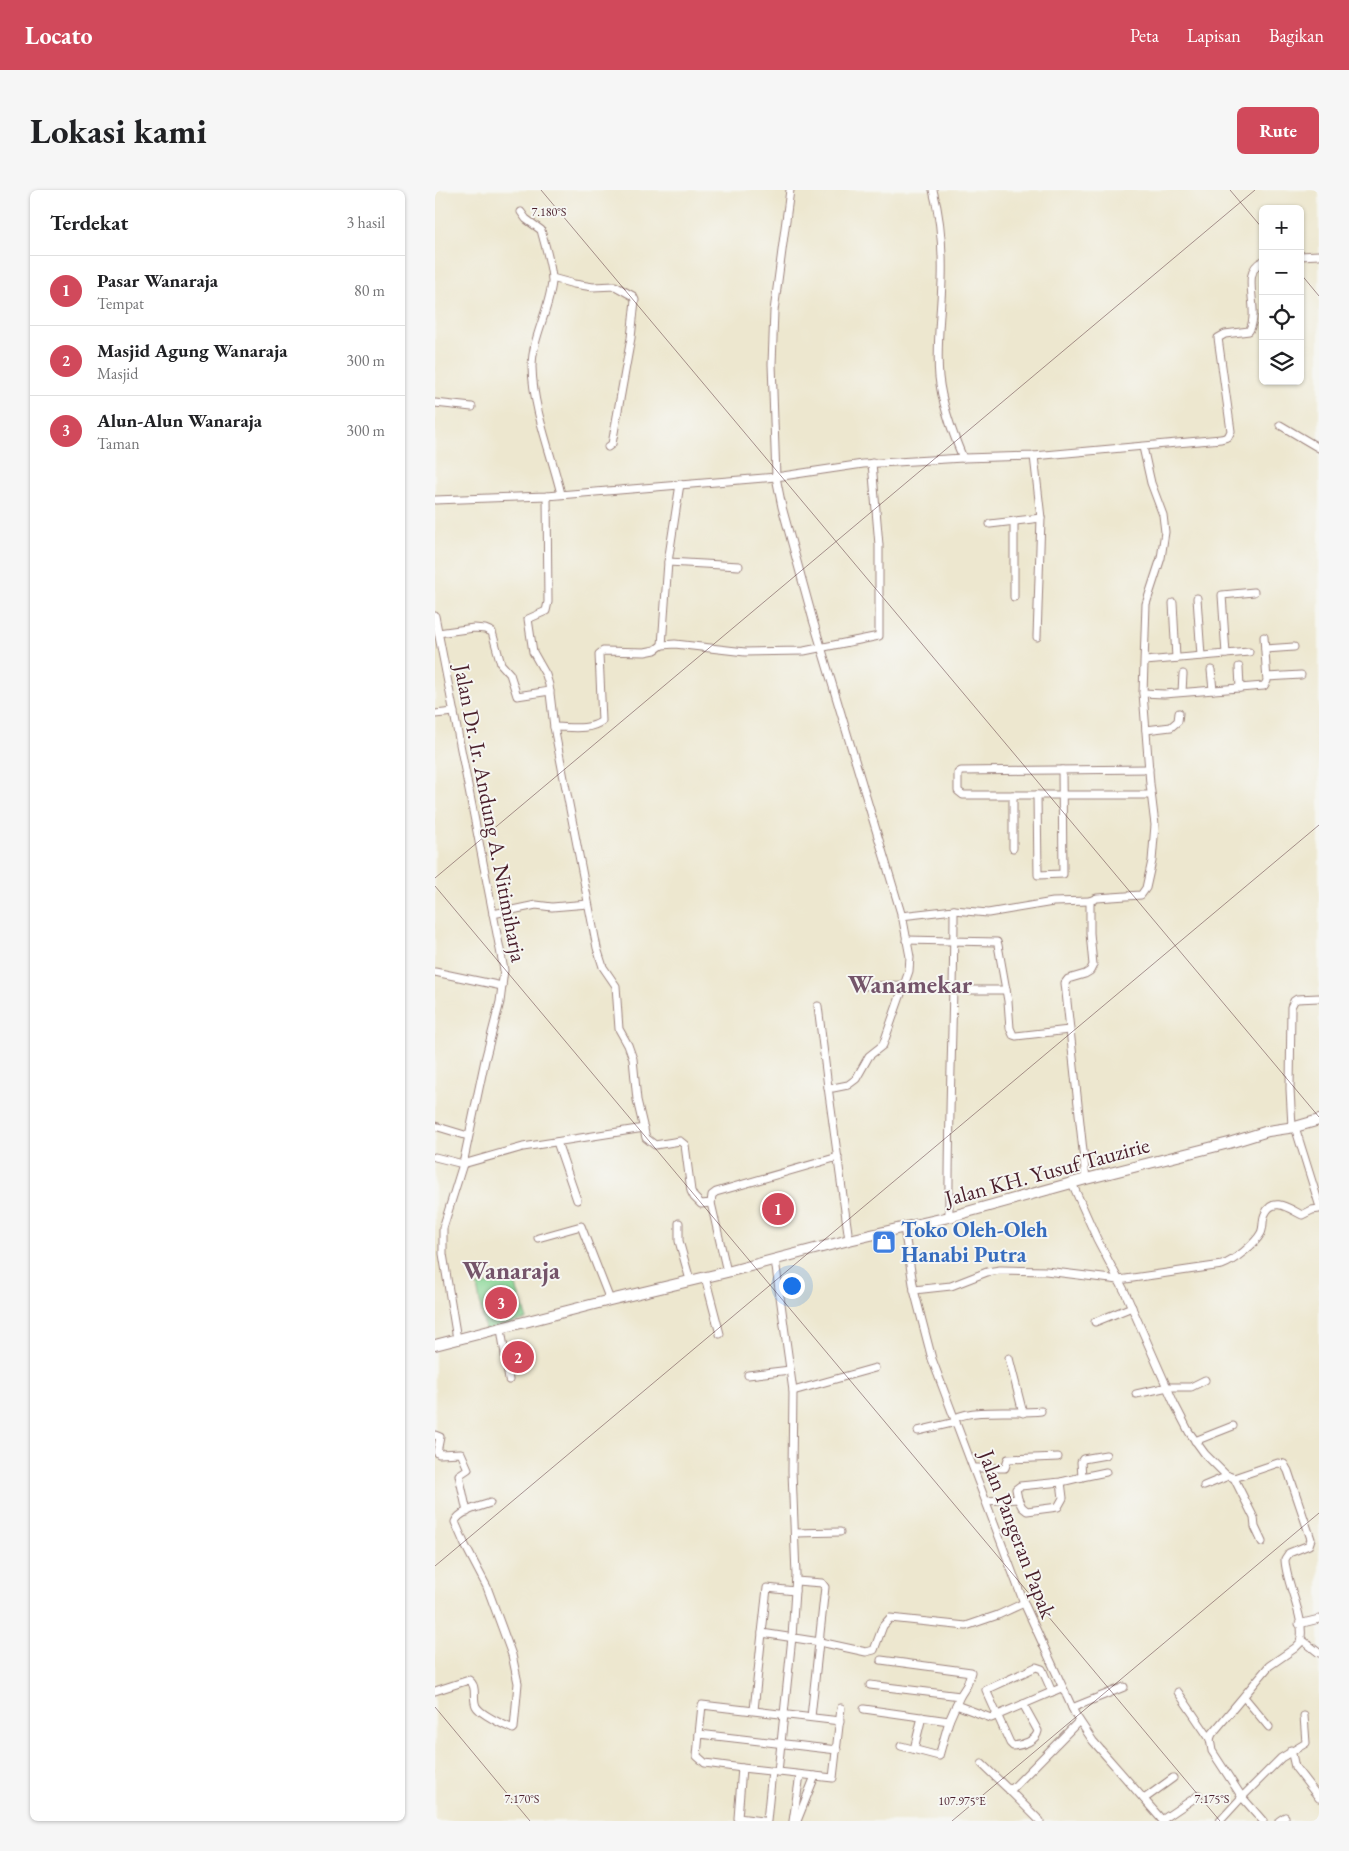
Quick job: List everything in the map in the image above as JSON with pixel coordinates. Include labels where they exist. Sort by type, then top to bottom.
[{"type":"main road","name":"Jalan KH. Yusuf Tauzirie","points":[[435,1346],[610,1300],[903,1228],[1229,1143],[1268,1131],[1294,1127],[1319,1120]]},
{"type":"street","points":[[790,190],[774,311],[772,364],[776,477],[822,647],[901,916],[907,940],[910,967],[883,1045],[869,1056],[856,1079],[848,1085],[837,1088],[828,1087]]},
{"type":"street","points":[[933,190],[942,234],[942,280],[938,336],[939,377],[945,408],[963,458]]},
{"type":"street","points":[[521,212],[526,219],[541,230],[552,278],[549,301],[534,351],[532,366],[539,413],[561,494]]},
{"type":"street","points":[[1304,256],[1319,255]]},
{"type":"street","points":[[435,500],[547,496],[776,477],[872,463],[1034,456],[1221,440],[1230,434],[1218,341],[1220,336],[1225,334],[1249,331],[1253,324],[1254,305],[1251,274],[1259,263]]},
{"type":"street","points":[[552,278],[593,287],[615,286],[633,296],[635,300],[628,355],[612,444],[609,447]]},
{"type":"street","points":[[435,403],[473,407]]},
{"type":"street","points":[[1280,425],[1319,448]]},
{"type":"street","points":[[901,916],[954,910],[988,913],[1053,902],[1091,901],[1102,898],[1139,896],[1145,891],[1152,861],[1154,835],[1143,693],[1146,604],[1161,558],[1165,532],[1163,515],[1151,484],[1143,447]]},
{"type":"street","points":[[1034,456],[1041,518],[1037,637]]},
{"type":"street","points":[[554,727],[583,728],[595,726],[602,721],[599,654],[601,652],[645,652],[655,650],[662,644],[774,652],[804,651],[877,637],[879,634],[879,541],[872,463]]},
{"type":"street","points":[[662,644],[667,562],[680,484]]},
{"type":"street","points":[[547,496],[549,554],[547,610],[528,620],[533,652],[546,675],[550,692],[554,727],[599,958],[616,986],[619,1029],[633,1059],[637,1100],[646,1138],[651,1144],[655,1145],[683,1142],[687,1148],[691,1191],[694,1198],[701,1204],[711,1203]]},
{"type":"street","points":[[990,524],[1041,518]]},
{"type":"street","points":[[1014,521],[1014,597]]},
{"type":"street","points":[[667,562],[739,566]]},
{"type":"street","points":[[1226,654],[1222,595],[1254,592]]},
{"type":"street","points":[[1197,598],[1201,656]]},
{"type":"street","points":[[1173,603],[1176,658]]},
{"type":"street","name":"Jalan Dr. Ir. Andung A. Nitimiharja","points":[[435,616],[504,970],[500,1002],[463,1164],[443,1228],[445,1269],[457,1339]]},
{"type":"street","points":[[438,633],[474,628],[488,630],[493,635],[500,663],[510,674],[517,696],[550,692]]},
{"type":"street","points":[[1143,693],[1264,686],[1267,682],[1264,637]]},
{"type":"street","points":[[1265,649],[1294,647]]},
{"type":"street","points":[[1145,661],[1249,652]]},
{"type":"street","points":[[1239,667],[1240,688]]},
{"type":"street","points":[[1211,670],[1213,690]]},
{"type":"street","points":[[1183,674],[1183,692]]},
{"type":"street","points":[[1267,677],[1301,675]]},
{"type":"street","points":[[435,714],[453,712]]},
{"type":"street","points":[[1146,730],[1171,727],[1178,721],[1179,713]]},
{"type":"street","points":[[1149,770],[961,770],[958,773],[958,791],[959,794],[1151,795]]},
{"type":"street","points":[[1037,795],[1038,875],[1063,874],[1062,770]]},
{"type":"street","points":[[1013,795],[1013,848]]},
{"type":"street","points":[[1086,1179],[1065,981],[1088,973],[1093,964],[1090,933],[1091,901]]},
{"type":"street","points":[[493,914],[536,905],[552,907],[588,904]]},
{"type":"street","points":[[949,1216],[948,1134],[951,1090],[954,910]]},
{"type":"street","points":[[907,940],[997,942],[1006,990],[1010,1028],[1013,1035],[1069,1030]]},
{"type":"street","points":[[435,972],[502,986]]},
{"type":"street","points":[[860,986],[904,985]]},
{"type":"street","points":[[953,990],[1006,990]]},
{"type":"street","points":[[1319,998],[1297,999],[1294,1000],[1291,1007],[1290,1089],[1294,1127],[1319,1204]]},
{"type":"street","points":[[818,1006],[849,1240]]},
{"type":"street","points":[[435,1126],[468,1136]]},
{"type":"street","points":[[435,1157],[463,1164],[523,1148],[644,1128]]},
{"type":"street","points":[[557,1142],[577,1200]]},
{"type":"street","points":[[727,1272],[711,1203],[712,1195],[716,1192],[839,1157]]},
{"type":"street","points":[[1073,1183],[1097,1239],[1119,1280],[1195,1442],[1231,1477],[1254,1518],[1255,1527],[1262,1542]]},
{"type":"street","points":[[914,1290],[951,1286],[987,1272],[1000,1270],[1046,1271],[1119,1280],[1182,1272],[1230,1262],[1261,1234],[1264,1215],[1266,1211],[1274,1206],[1283,1205],[1302,1215],[1319,1209]]},
{"type":"street","points":[[679,1224],[679,1241],[690,1280]]},
{"type":"street","points":[[538,1238],[581,1226],[610,1300]]},
{"type":"street","name":"Jalan Pangeran Papak","points":[[903,1228],[914,1290],[932,1359],[1024,1603],[1061,1688],[1079,1721],[1093,1741],[1163,1820]]},
{"type":"street","points":[[767,1821],[781,1744],[796,1581],[793,1391],[775,1260]]},
{"type":"street","points":[[705,1277],[721,1334]]},
{"type":"street","points":[[1095,1322],[1132,1307]]},
{"type":"street","points":[[501,1328],[509,1380]]},
{"type":"street","points":[[1009,1358],[1023,1413]]},
{"type":"street","points":[[793,1391],[875,1368]]},
{"type":"street","points":[[748,1375],[790,1370]]},
{"type":"street","points":[[1136,1394],[1168,1387],[1191,1387],[1205,1380]]},
{"type":"street","points":[[919,1431],[956,1420],[973,1412],[1023,1413],[1041,1411]]},
{"type":"street","points":[[1195,1442],[1233,1426]]},
{"type":"street","points":[[435,1435],[440,1437],[437,1452],[439,1454],[461,1453],[464,1456],[468,1469],[459,1475],[467,1512]]},
{"type":"street","points":[[1082,1477],[1081,1462],[1083,1459],[1106,1455]]},
{"type":"street","points":[[974,1468],[1005,1468],[1008,1459],[1059,1457]]},
{"type":"street","points":[[1204,1486],[1278,1463],[1284,1464],[1311,1539],[1309,1545],[1289,1553],[1285,1559],[1301,1639],[1295,1648],[1269,1666],[1212,1734],[1210,1739]]},
{"type":"street","points":[[1061,1482],[1063,1498],[1058,1507],[1027,1510],[1022,1507],[1016,1489],[1019,1486],[1061,1482],[1106,1472]]},
{"type":"street","points":[[986,1501],[1018,1499]]},
{"type":"street","points":[[435,1691],[469,1680],[476,1695],[475,1704],[479,1709],[493,1721],[514,1728],[517,1682],[512,1655],[487,1587],[465,1546],[455,1522],[457,1518],[467,1512],[490,1504]]},
{"type":"street","points":[[795,1533],[840,1532]]},
{"type":"street","points":[[796,1581],[822,1583],[825,1587],[811,1717]]},
{"type":"street","points":[[754,1710],[767,1588],[795,1591]]},
{"type":"street","points":[[762,1633],[820,1642],[866,1652],[874,1650],[883,1626],[890,1618],[966,1626],[998,1615],[1024,1603]]},
{"type":"street","points":[[1299,1624],[1319,1619]]},
{"type":"street","points":[[1301,1639],[1319,1653]]},
{"type":"street","points":[[881,1660],[971,1672],[967,1685],[949,1721],[939,1756],[901,1746]]},
{"type":"street","points":[[1023,1704],[1038,1731],[1037,1736],[1033,1740],[1013,1746],[986,1692],[987,1689],[1032,1668],[1039,1667],[1052,1692]]},
{"type":"street","points":[[870,1685],[960,1696]]},
{"type":"street","points":[[1072,1708],[1124,1687]]},
{"type":"street","points":[[956,1705],[991,1718],[1061,1688]]},
{"type":"street","points":[[1178,1692],[1210,1739],[1212,1751],[1242,1797],[1263,1821]]},
{"type":"street","points":[[1244,1698],[1269,1727]]},
{"type":"street","points":[[840,1721],[702,1705],[697,1756],[705,1763],[834,1778],[840,1721],[841,1708]]},
{"type":"street","points":[[864,1709],[949,1721]]},
{"type":"street","points":[[1222,1820],[1281,1758],[1306,1742],[1304,1716]]},
{"type":"street","points":[[914,1749],[922,1717]]},
{"type":"street","points":[[1009,1790],[1079,1721]]},
{"type":"street","points":[[699,1734],[837,1750]]},
{"type":"street","points":[[1291,1750],[1295,1766],[1319,1798]]},
{"type":"street","points":[[982,1764],[1040,1821]]},
{"type":"street","points":[[742,1768],[737,1818],[762,1821]]},
{"type":"street","points":[[795,1821],[800,1775]]},
{"type":"street","points":[[795,1821],[815,1776]]},
{"type":"street","points":[[1144,1799],[1173,1778]]},
{"type":"street","points":[[1163,1820],[1199,1795]]},
{"type":"green space","points":[[514,1280],[527,1319],[485,1330],[477,1286]]},
{"type":"place","name":"Pasar Wanaraja","points":[[778,1209]]},
{"type":"place","name":"Toko Oleh-Oleh Hanabi Putra","points":[[884,1242]]},
{"type":"place","name":"Alun-Alun Wanaraja","points":[[501,1303]]},
{"type":"place","name":"Masjid Agung Wanaraja","points":[[518,1357]]},
{"type":"district","name":"Wanamekar","points":[[910,984]]},
{"type":"district","name":"Wanaraja","points":[[511,1270]]}]
